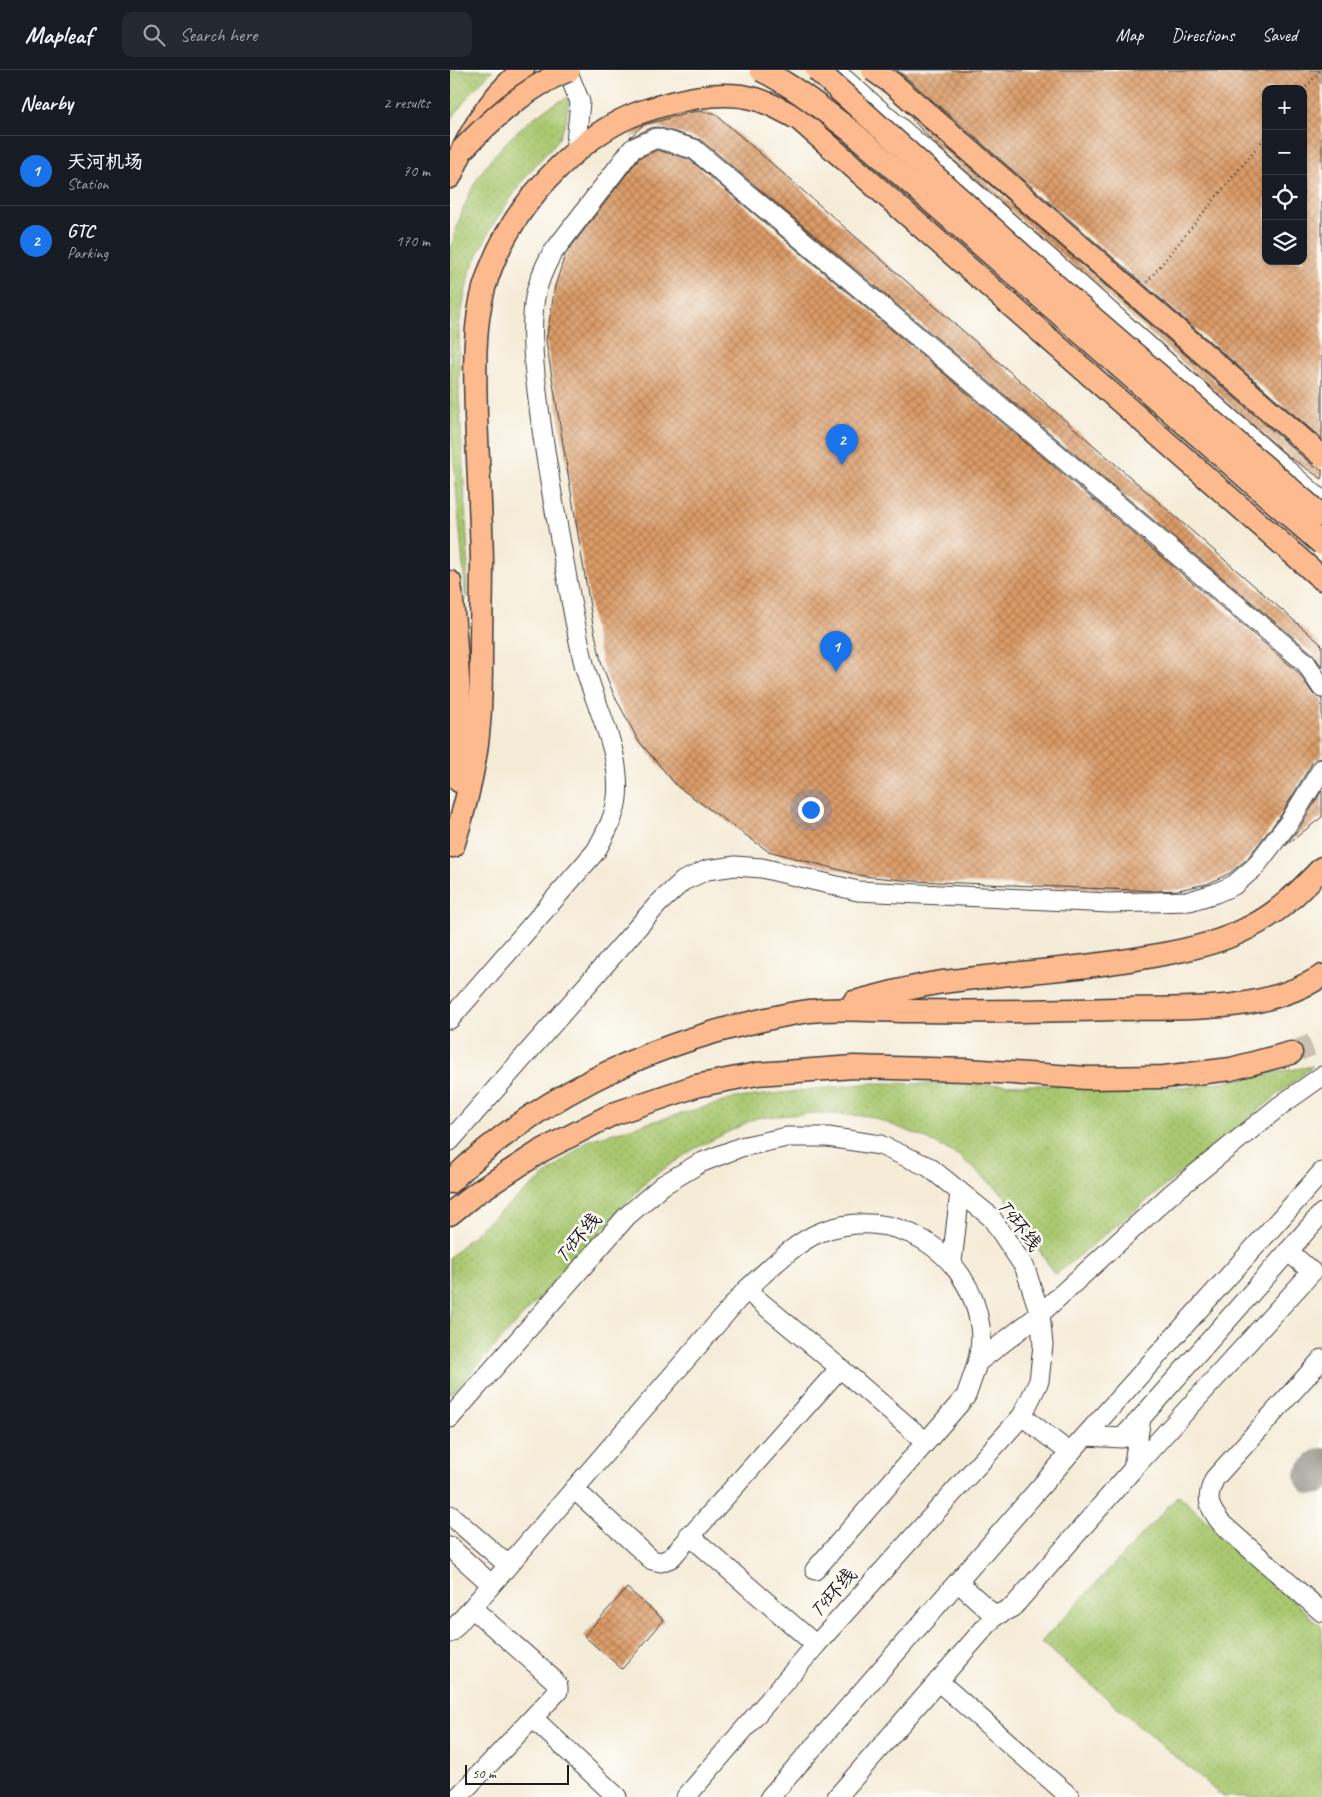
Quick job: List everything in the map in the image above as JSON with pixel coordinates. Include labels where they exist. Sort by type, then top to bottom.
[{"type":"main road","points":[[450,177],[477,122],[492,100],[510,80],[523,70]]},
{"type":"main road","points":[[462,150],[504,109],[543,83],[568,70]]},
{"type":"main road","points":[[761,70],[813,102],[851,131],[1322,544]]},
{"type":"main road","points":[[818,70],[1071,299],[1322,516]]},
{"type":"main road","points":[[873,70],[893,84],[1322,456]]},
{"type":"main road","points":[[452,854],[472,775],[479,714],[482,561],[476,357],[483,290],[494,259],[509,230],[539,186],[575,152],[624,118],[662,105],[699,97],[730,96],[755,99],[780,108],[800,120],[1322,579]]},
{"type":"main road","points":[[450,582],[456,645],[460,723],[458,797],[452,854]]},
{"type":"main road","points":[[450,1182],[471,1161],[533,1115],[577,1088],[655,1052],[704,1035],[779,1016],[821,1010],[942,982],[1138,959],[1214,942],[1245,930],[1272,914],[1298,894],[1322,868]]},
{"type":"main road","points":[[821,1010],[1051,1011],[1176,1008],[1237,1004],[1280,995],[1322,976]]},
{"type":"main road","points":[[450,1214],[475,1194],[541,1150],[613,1114],[696,1086],[757,1074],[854,1067],[967,1070],[1087,1078],[1164,1077],[1231,1069],[1291,1053]]},
{"type":"street","points":[[568,70],[580,102],[575,152]]},
{"type":"street","points":[[834,70],[1081,286],[1322,501]]},
{"type":"street","points":[[450,1018],[596,851],[609,826],[617,799],[616,771],[612,746],[583,661],[567,580],[542,437],[534,364],[533,326],[535,297],[542,274],[551,255],[632,149],[656,138],[694,149],[1306,664],[1322,688]]},
{"type":"street","points":[[450,1142],[658,904],[684,881],[706,870],[735,866],[762,868],[858,891],[1109,903],[1190,901],[1216,893],[1234,884],[1254,867],[1290,821],[1322,769]]},
{"type":"street","points":[[978,1362],[1040,1314],[1171,1194],[1281,1105],[1322,1076]]},
{"type":"street","name":"T4环线","points":[[450,1418],[627,1216],[663,1185],[700,1162],[741,1147],[787,1137],[828,1137],[880,1146],[929,1167],[991,1217],[1025,1268],[1040,1314],[1043,1345],[1039,1381],[1022,1416],[816,1645],[686,1797]]},
{"type":"street","points":[[770,1797],[1070,1454],[1322,1172]]},
{"type":"street","points":[[952,1262],[960,1192]]},
{"type":"street","points":[[1086,1436],[1122,1438],[1322,1212]]},
{"type":"street","points":[[450,1633],[746,1290],[790,1251],[820,1232],[855,1223],[891,1226],[924,1239],[952,1262],[972,1292],[981,1327],[978,1362],[966,1396],[815,1570]]},
{"type":"street","points":[[837,1797],[994,1616],[1013,1608],[1133,1469],[1312,1272],[1288,1251]]},
{"type":"street","points":[[746,1290],[926,1442]]},
{"type":"street","points":[[1322,1359],[1214,1478],[1208,1492],[1211,1511],[1222,1524],[1322,1612]]},
{"type":"street","points":[[574,1489],[652,1560],[661,1562],[670,1558],[840,1368]]},
{"type":"street","points":[[1022,1416],[1070,1454]]},
{"type":"street","points":[[1133,1469],[1141,1418]]},
{"type":"street","points":[[454,1518],[508,1565]]},
{"type":"street","points":[[689,1535],[816,1645]]},
{"type":"street","points":[[450,1547],[491,1584]]},
{"type":"street","points":[[958,1582],[994,1616]]},
{"type":"street","points":[[458,1797],[558,1691],[558,1686],[554,1680],[472,1608]]},
{"type":"street","points":[[938,1681],[1070,1797]]},
{"type":"street","points":[[534,1718],[617,1797]]},
{"type":"path","points":[[1307,86],[1321,70]]},
{"type":"path","points":[[1147,282],[1262,141]]},
{"type":"green space","points":[[450,70],[493,70],[472,91],[450,121]]},
{"type":"green space","points":[[569,97],[566,122],[558,140],[526,176],[492,226],[469,273],[459,326],[459,395],[468,557],[466,600],[450,417],[450,251],[470,193],[491,160],[528,122],[556,103]]},
{"type":"green space","points":[[1313,1066],[1055,1275],[1004,1195],[958,1155],[921,1136],[869,1116],[813,1113],[756,1118],[694,1149],[650,1178],[450,1395],[450,1257],[485,1224],[589,1140],[736,1098],[872,1083],[1192,1087]]},
{"type":"green space","points":[[1179,1495],[1322,1627],[1322,1797],[1223,1797],[1041,1642]]},
{"type":"building","points":[[896,70],[1322,70],[1322,439],[902,74]]},
{"type":"building","points":[[696,111],[714,113],[1322,645],[1322,667],[1313,654],[701,140],[658,127],[651,128],[629,138],[643,125]]},
{"type":"building","points":[[905,111],[1313,466],[1322,469],[1322,479],[1288,456],[930,139]]},
{"type":"building","points":[[657,150],[689,159],[1297,671],[1313,694],[1322,699],[1322,758],[1316,759],[1312,763],[1281,815],[1247,859],[1230,873],[1207,884],[1178,890],[1156,891],[913,881],[863,876],[768,851],[677,786],[638,740],[613,693],[602,665],[593,625],[546,341],[555,286],[565,255],[639,158]]},
{"type":"building","points":[[1322,790],[1322,817],[1285,846],[1300,827]]},
{"type":"building","points":[[627,1588],[664,1620],[622,1669],[584,1636]]},
{"type":"taxiway","points":[[1314,1476],[1322,1467]]},
{"type":"tunnel","points":[[1291,1053],[1322,1041]]},
{"type":"place","name":"GTC","points":[[842,465]]},
{"type":"place","name":"天河机场","points":[[836,672]]}]
